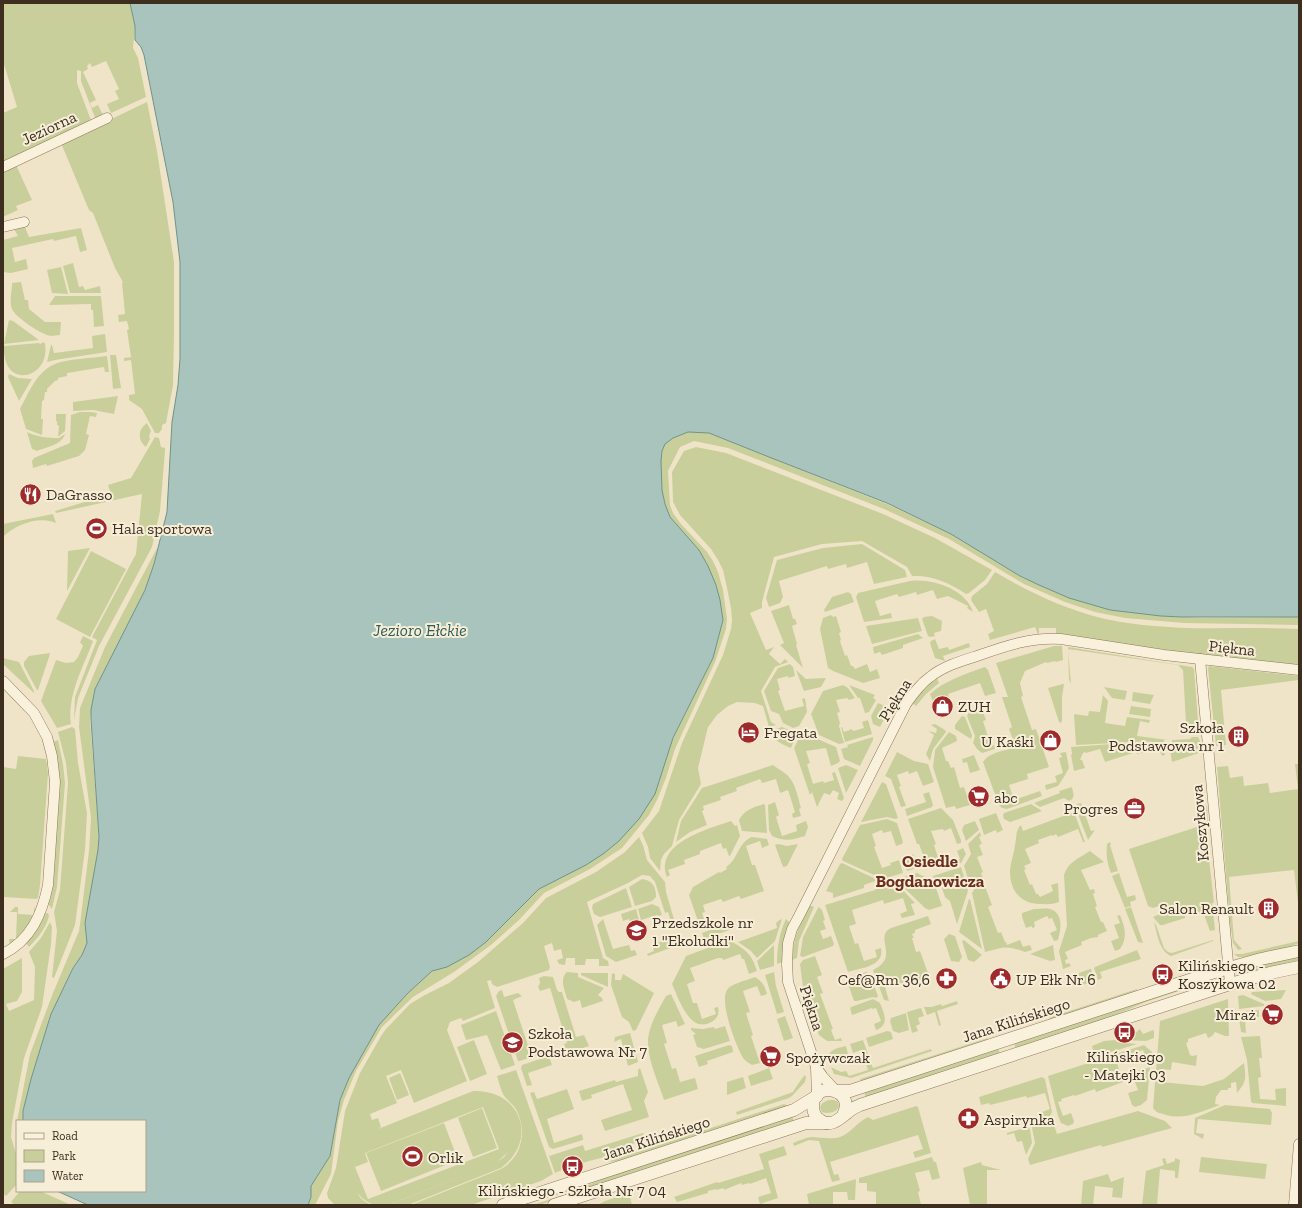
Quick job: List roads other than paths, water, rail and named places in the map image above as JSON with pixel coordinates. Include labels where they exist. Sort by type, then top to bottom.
[{"type":"street","name":"Jeziorna","points":[[3,166],[107,118]]},
{"type":"street","points":[[3,228],[24,222]]},
{"type":"street","name":"Piękna","points":[[836,1091],[823,1078],[816,1067],[790,993],[787,956],[790,936],[906,704],[921,684],[931,676],[958,662],[1016,643],[1045,638],[1200,659],[1299,670]]},
{"type":"street","name":"Koszykowa","points":[[1200,659],[1230,984]]},
{"type":"street","points":[[3,681],[30,708],[42,726],[47,737],[52,756],[55,778],[48,885],[44,900],[38,917],[30,932],[18,945],[3,954]]},
{"type":"street","name":"Jana Kilińskiego","points":[[836,1091],[850,1091],[1229,968],[1299,951]]},
{"type":"street","name":"Jana Kilińskiego","points":[[842,1117],[853,1108],[860,1105],[1230,984],[1299,967]]},
{"type":"street","name":"Piękna","points":[[816,1067],[817,1096]]},
{"type":"street","points":[[824,1091],[836,1091],[843,1096],[846,1104],[845,1113],[834,1122],[829,1123],[820,1120],[814,1113],[813,1104],[817,1096],[824,1091]]},
{"type":"street","name":"Jana Kilińskiego","points":[[503,1205],[794,1110],[817,1096]]},
{"type":"street","name":"Jana Kilińskiego","points":[[554,1205],[806,1123],[829,1123]]},
{"type":"street","points":[[1294,1205],[1299,1144]]},
{"type":"water","name":"Jezioro Ełckie","points":[[130,3],[1299,3],[1299,617],[1182,617],[1110,610],[1069,598],[1020,576],[951,534],[887,503],[709,433],[688,432],[673,438],[665,444],[662,451],[662,490],[665,504],[670,517],[699,550],[708,566],[716,585],[723,620],[713,658],[673,738],[655,794],[639,819],[619,841],[603,854],[586,865],[539,889],[486,942],[469,955],[447,967],[432,971],[407,994],[379,1025],[349,1078],[340,1100],[330,1156],[311,1186],[311,1197],[308,1205],[88,1205],[59,1192],[146,1192],[146,1120],[23,1120],[23,1111],[31,1079],[51,1014],[87,943],[85,923],[99,837],[91,719],[95,689],[145,590],[154,564],[167,512],[172,422],[178,385],[180,359],[180,262],[173,202],[144,55],[141,47],[135,40],[135,26]]},
{"type":"place","name":"DaGrasso","points":[[31,494]]},
{"type":"place","name":"Hala sportowa","points":[[96,528]]},
{"type":"place","name":"ZUH","points":[[943,706]]},
{"type":"place","name":"Fregata","points":[[748,732]]},
{"type":"place","name":"Szkoła Podstawowa nr 1","points":[[1239,736]]},
{"type":"place","name":"U Kaśki","points":[[1050,741]]},
{"type":"place","name":"abc","points":[[978,797]]},
{"type":"place","name":"Progres","points":[[1134,808]]},
{"type":"place","name":"Salon Renault","points":[[1269,908]]},
{"type":"place","name":"Przedszkole nr 1 \"Ekoludki\"","points":[[637,931]]},
{"type":"place","name":"Kilińskiego - Koszykowa 02","points":[[1163,974]]},
{"type":"place","name":"Cef@Rm 36,6","points":[[946,979]]},
{"type":"place","name":"UP Ełk Nr 6","points":[[1000,979]]},
{"type":"place","name":"Miraż","points":[[1272,1014]]},
{"type":"place","name":"Kilińskiego - Matejki 03","points":[[1125,1033]]},
{"type":"place","name":"Szkoła Podstawowa Nr 7","points":[[512,1042]]},
{"type":"place","name":"Spożywczak","points":[[771,1057]]},
{"type":"place","name":"Aspirynka","points":[[968,1119]]},
{"type":"place","name":"Orlik","points":[[412,1157]]},
{"type":"place","name":"Kilińskiego - Szkoła Nr 7 04","points":[[572,1167]]},
{"type":"district","name":"Osiedle Bogdanowicza","points":[[930,871]]}]
